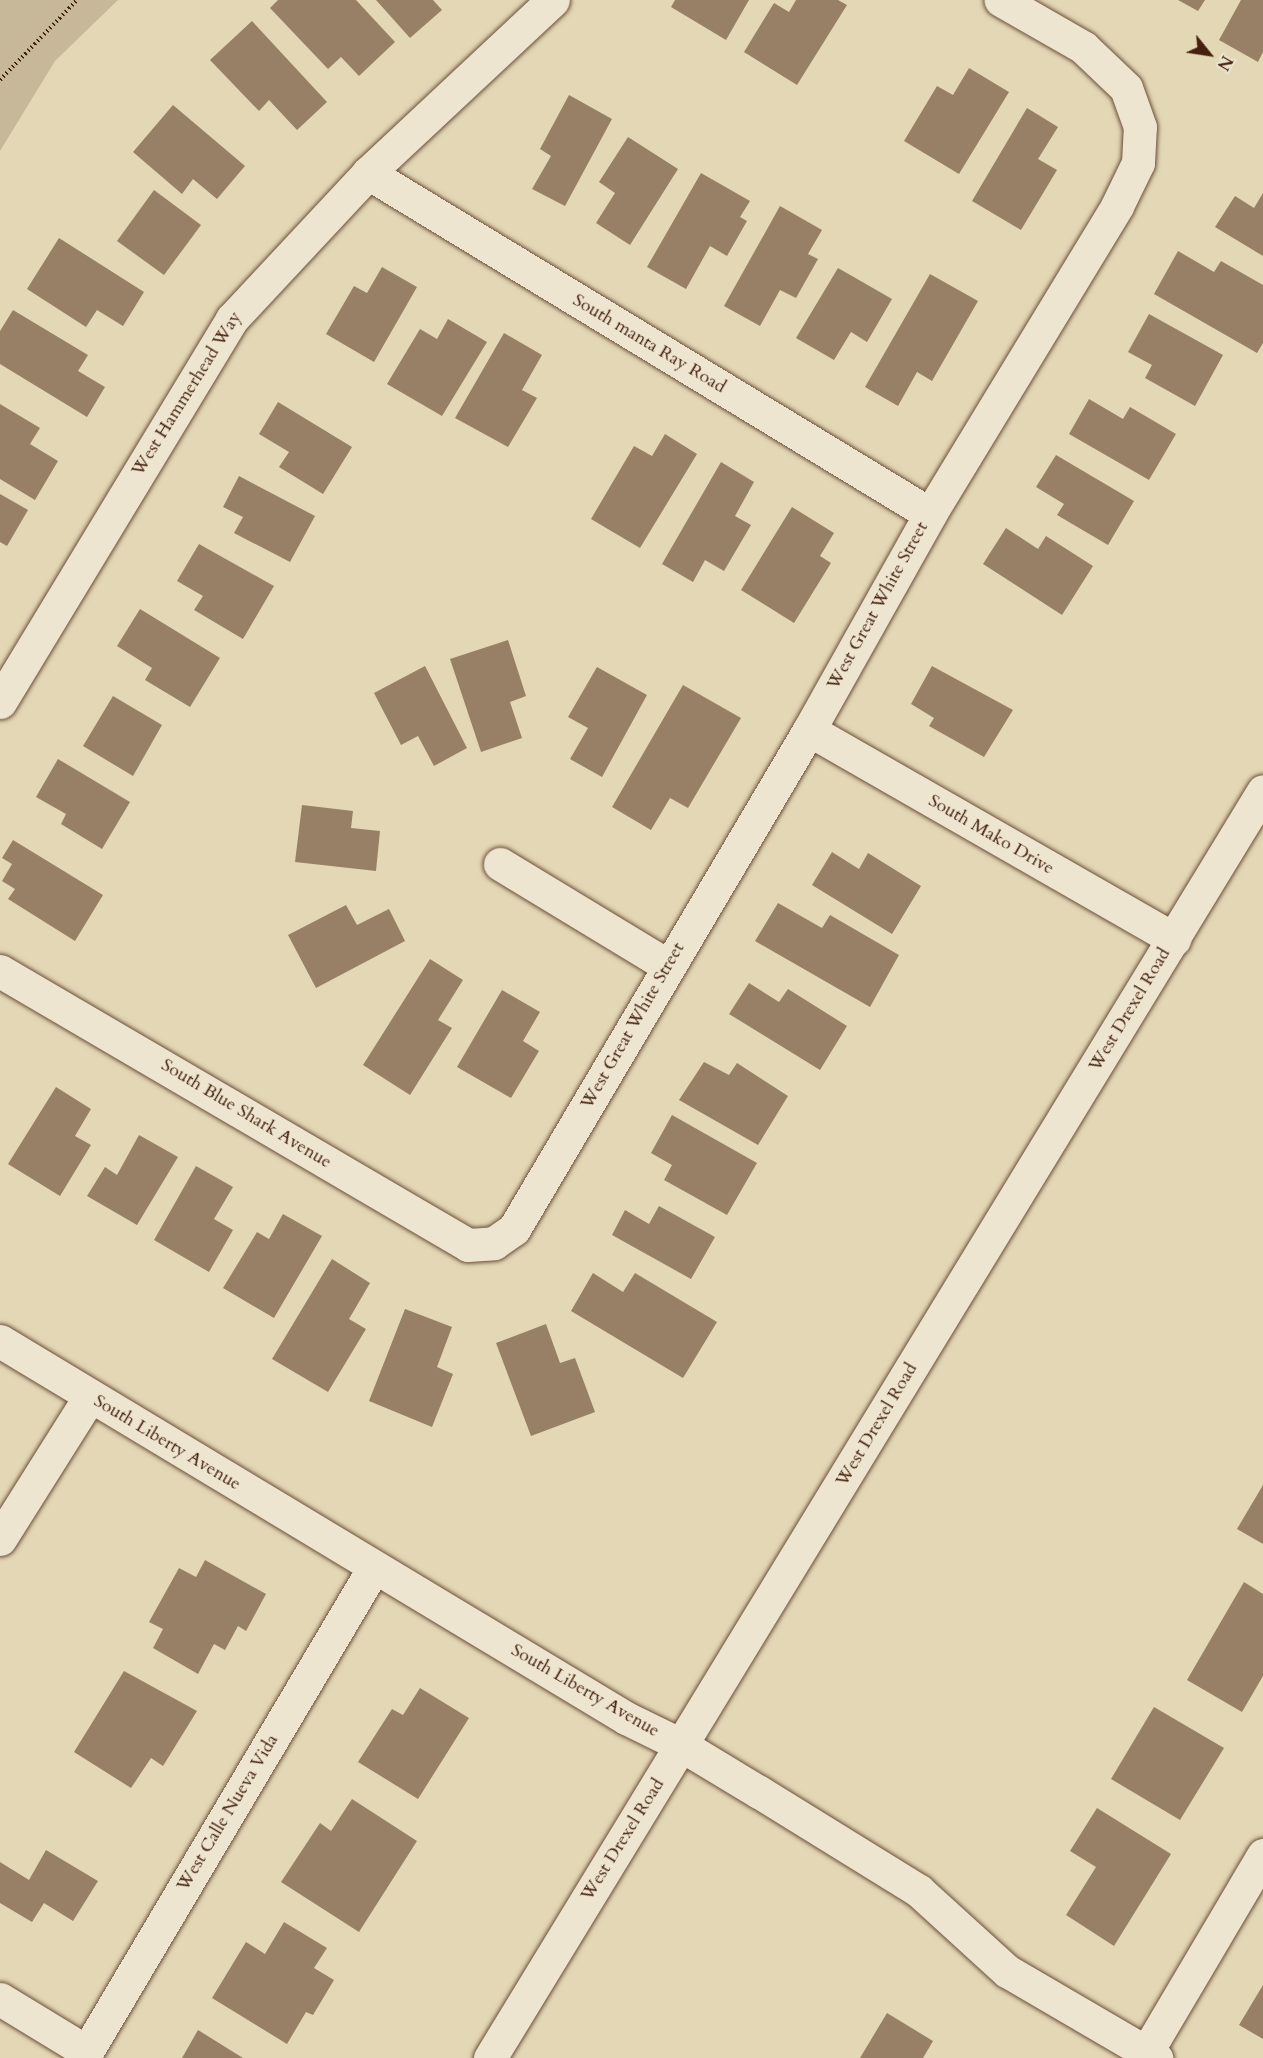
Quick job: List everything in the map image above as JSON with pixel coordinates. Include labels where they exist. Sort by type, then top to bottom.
[{"type":"street","name":"West Hammerhead Way","points":[[0,702],[232,319],[368,173],[553,0]]},
{"type":"street","name":"West Great White Street","points":[[494,1243],[514,1229],[536,1197],[667,965],[809,730],[930,514],[1128,188],[1151,124],[1126,88],[1083,47],[1001,0]]},
{"type":"street","name":"South manta Ray Road","points":[[368,173],[930,514]]},
{"type":"street","name":"South Mako Drive","points":[[809,730],[1174,939]]},
{"type":"street","name":"West Drexel Road","points":[[490,2058],[1263,791]]},
{"type":"street","points":[[500,864],[667,965]]},
{"type":"street","name":"South Blue Shark Avenue","points":[[0,970],[468,1245],[494,1243]]},
{"type":"street","name":"South Liberty Avenue","points":[[0,1341],[373,1569],[626,1718],[681,1745],[920,1891],[1006,1971],[1148,2056]]},
{"type":"street","points":[[0,1539],[90,1396]]},
{"type":"street","name":"West Calle Nueva Vida","points":[[85,2055],[373,1569]]},
{"type":"street","points":[[1148,2056],[1263,1855]]},
{"type":"street","points":[[0,2000],[85,2055]]},
{"type":"path","points":[[0,80],[77,0]]},
{"type":"shaded area","points":[[0,0],[118,0],[55,61],[0,151]]},
{"type":"building","points":[[278,0],[356,0],[395,42],[359,76],[341,57],[328,69],[270,8]]},
{"type":"building","points":[[376,0],[433,0],[442,10],[410,38]]},
{"type":"building","points":[[675,0],[749,0],[726,40],[671,7]]},
{"type":"building","points":[[796,0],[838,0],[847,5],[797,85],[744,52],[774,3],[789,12]]},
{"type":"building","points":[[1178,0],[1205,0],[1198,11]]},
{"type":"building","points":[[1241,0],[1263,0],[1263,52],[1258,62],[1219,40]]},
{"type":"building","points":[[252,21],[327,102],[297,130],[269,100],[259,111],[210,60]]},
{"type":"building","points":[[969,68],[1009,92],[959,174],[904,141],[937,86],[953,95]]},
{"type":"building","points":[[569,95],[612,119],[565,206],[532,189],[551,156],[540,149]]},
{"type":"building","points":[[173,105],[245,166],[217,199],[193,179],[182,194],[133,152]]},
{"type":"building","points":[[1027,108],[1058,127],[1038,159],[1057,170],[1021,230],[972,201]]},
{"type":"building","points":[[628,137],[678,169],[630,245],[596,223],[615,193],[599,182]]},
{"type":"building","points":[[701,173],[750,201],[740,217],[747,221],[727,256],[710,246],[686,289],[647,267]]},
{"type":"building","points":[[154,190],[201,225],[164,275],[117,241]]},
{"type":"building","points":[[1263,193],[1263,256],[1215,227],[1235,196],[1254,208]]},
{"type":"building","points":[[780,206],[822,230],[808,254],[818,259],[796,298],[780,290],[760,326],[724,306]]},
{"type":"building","points":[[59,238],[144,292],[123,326],[97,310],[86,327],[27,289]]},
{"type":"building","points":[[1178,251],[1214,272],[1221,261],[1263,285],[1263,343],[1257,353],[1154,294]]},
{"type":"building","points":[[382,267],[417,287],[374,362],[326,334],[354,286],[367,293]]},
{"type":"building","points":[[838,268],[892,299],[867,342],[851,332],[834,360],[796,338]]},
{"type":"building","points":[[930,274],[978,301],[932,381],[917,372],[898,406],[865,387]]},
{"type":"building","points":[[13,310],[88,355],[78,371],[105,387],[87,417],[0,364],[0,331]]},
{"type":"building","points":[[1149,314],[1223,355],[1195,406],[1145,378],[1152,365],[1128,352]]},
{"type":"building","points":[[448,319],[487,342],[442,416],[387,384],[420,329],[437,339]]},
{"type":"building","points":[[504,333],[542,355],[522,390],[537,398],[508,447],[455,418]]},
{"type":"building","points":[[1089,399],[1123,419],[1130,407],[1176,434],[1149,480],[1069,434]]},
{"type":"building","points":[[278,402],[352,447],[323,494],[279,467],[289,452],[259,434]]},
{"type":"building","points":[[0,404],[40,428],[30,444],[58,461],[35,500],[0,479]]},
{"type":"building","points":[[665,434],[697,454],[640,548],[591,519],[634,446],[652,456]]},
{"type":"building","points":[[1056,455],[1134,501],[1108,545],[1057,515],[1064,504],[1036,487]]},
{"type":"building","points":[[721,462],[754,482],[735,516],[751,525],[724,571],[705,560],[693,582],[662,564]]},
{"type":"building","points":[[239,476],[315,516],[290,562],[234,533],[243,517],[223,507]]},
{"type":"building","points":[[0,494],[28,510],[7,546],[0,542]]},
{"type":"building","points":[[792,507],[834,533],[820,556],[831,563],[794,623],[741,590]]},
{"type":"building","points":[[1006,528],[1038,549],[1046,536],[1093,566],[1062,615],[983,564]]},
{"type":"building","points":[[199,544],[274,586],[243,639],[194,610],[203,596],[177,581]]},
{"type":"building","points":[[140,609],[220,658],[190,707],[145,680],[152,668],[117,646]]},
{"type":"building","points":[[508,640],[526,696],[510,702],[522,738],[481,752],[450,659]]},
{"type":"building","points":[[425,666],[467,748],[434,766],[418,736],[401,745],[374,693]]},
{"type":"building","points":[[932,666],[1013,710],[984,757],[929,726],[934,718],[911,704]]},
{"type":"building","points":[[597,667],[647,695],[602,777],[570,759],[588,728],[568,717]]},
{"type":"building","points":[[683,685],[741,718],[688,808],[670,798],[651,830],[612,807]]},
{"type":"building","points":[[113,696],[162,725],[133,776],[83,746]]},
{"type":"building","points":[[58,759],[130,802],[102,849],[61,824],[66,814],[36,797]]},
{"type":"building","points":[[302,805],[353,811],[351,828],[380,831],[376,871],[295,862]]},
{"type":"building","points":[[13,840],[103,895],[75,941],[8,899],[15,889],[2,881],[12,864],[2,858]]},
{"type":"building","points":[[832,852],[859,869],[868,853],[921,886],[892,934],[812,885]]},
{"type":"building","points":[[778,903],[822,928],[830,915],[899,955],[870,1007],[755,941]]},
{"type":"building","points":[[346,905],[357,925],[389,909],[405,941],[316,988],[288,935]]},
{"type":"building","points":[[430,959],[463,980],[438,1020],[452,1028],[410,1095],[363,1065]]},
{"type":"building","points":[[749,983],[779,1002],[788,989],[847,1026],[820,1070],[729,1014]]},
{"type":"building","points":[[502,990],[540,1012],[523,1041],[539,1051],[511,1098],[457,1067]]},
{"type":"building","points":[[704,1062],[729,1075],[737,1063],[788,1096],[758,1145],[679,1100]]},
{"type":"building","points":[[56,1087],[91,1109],[75,1136],[91,1145],[60,1196],[8,1164]]},
{"type":"building","points":[[672,1115],[757,1163],[727,1215],[664,1180],[672,1165],[651,1153]]},
{"type":"building","points":[[139,1135],[178,1157],[137,1225],[87,1196],[105,1167],[117,1175]]},
{"type":"building","points":[[196,1166],[233,1187],[214,1219],[233,1230],[209,1272],[154,1240]]},
{"type":"building","points":[[659,1206],[715,1237],[691,1279],[612,1235],[625,1210],[649,1224]]},
{"type":"building","points":[[283,1214],[322,1236],[274,1318],[223,1288],[257,1232],[269,1239]]},
{"type":"building","points":[[332,1259],[370,1283],[349,1319],[366,1329],[328,1392],[272,1359]]},
{"type":"building","points":[[593,1273],[623,1292],[635,1273],[717,1322],[683,1378],[571,1311]]},
{"type":"building","points":[[405,1309],[452,1327],[437,1367],[453,1374],[432,1427],[369,1401]]},
{"type":"building","points":[[546,1324],[560,1363],[575,1358],[595,1412],[531,1436],[496,1343]]},
{"type":"building","points":[[1263,1485],[1263,1544],[1237,1529]]},
{"type":"building","points":[[205,1560],[266,1594],[246,1631],[238,1626],[225,1650],[214,1644],[198,1674],[153,1648],[163,1629],[149,1622],[179,1568],[196,1577]]},
{"type":"building","points":[[1244,1582],[1263,1594],[1263,1676],[1242,1712],[1187,1680]]},
{"type":"building","points":[[124,1671],[197,1711],[163,1766],[151,1758],[131,1788],[74,1752]]},
{"type":"building","points":[[420,1688],[469,1718],[418,1799],[358,1762],[392,1709],[403,1715]]},
{"type":"building","points":[[1154,1707],[1224,1748],[1180,1820],[1111,1779]]},
{"type":"building","points":[[352,1799],[417,1841],[359,1932],[281,1882],[320,1823],[331,1831]]},
{"type":"building","points":[[1097,1808],[1171,1854],[1114,1946],[1066,1915],[1096,1867],[1070,1851]]},
{"type":"building","points":[[46,1850],[98,1881],[73,1921],[44,1903],[32,1922],[0,1903],[0,1862],[29,1880]]},
{"type":"building","points":[[284,1922],[327,1948],[314,1968],[334,1980],[313,2015],[306,2012],[287,2044],[212,1998],[246,1942],[265,1954]]},
{"type":"building","points":[[1263,1985],[1263,2039],[1239,2025]]},
{"type":"building","points":[[887,2013],[933,2041],[923,2058],[860,2058]]},
{"type":"building","points":[[198,2030],[243,2058],[182,2058]]}]
